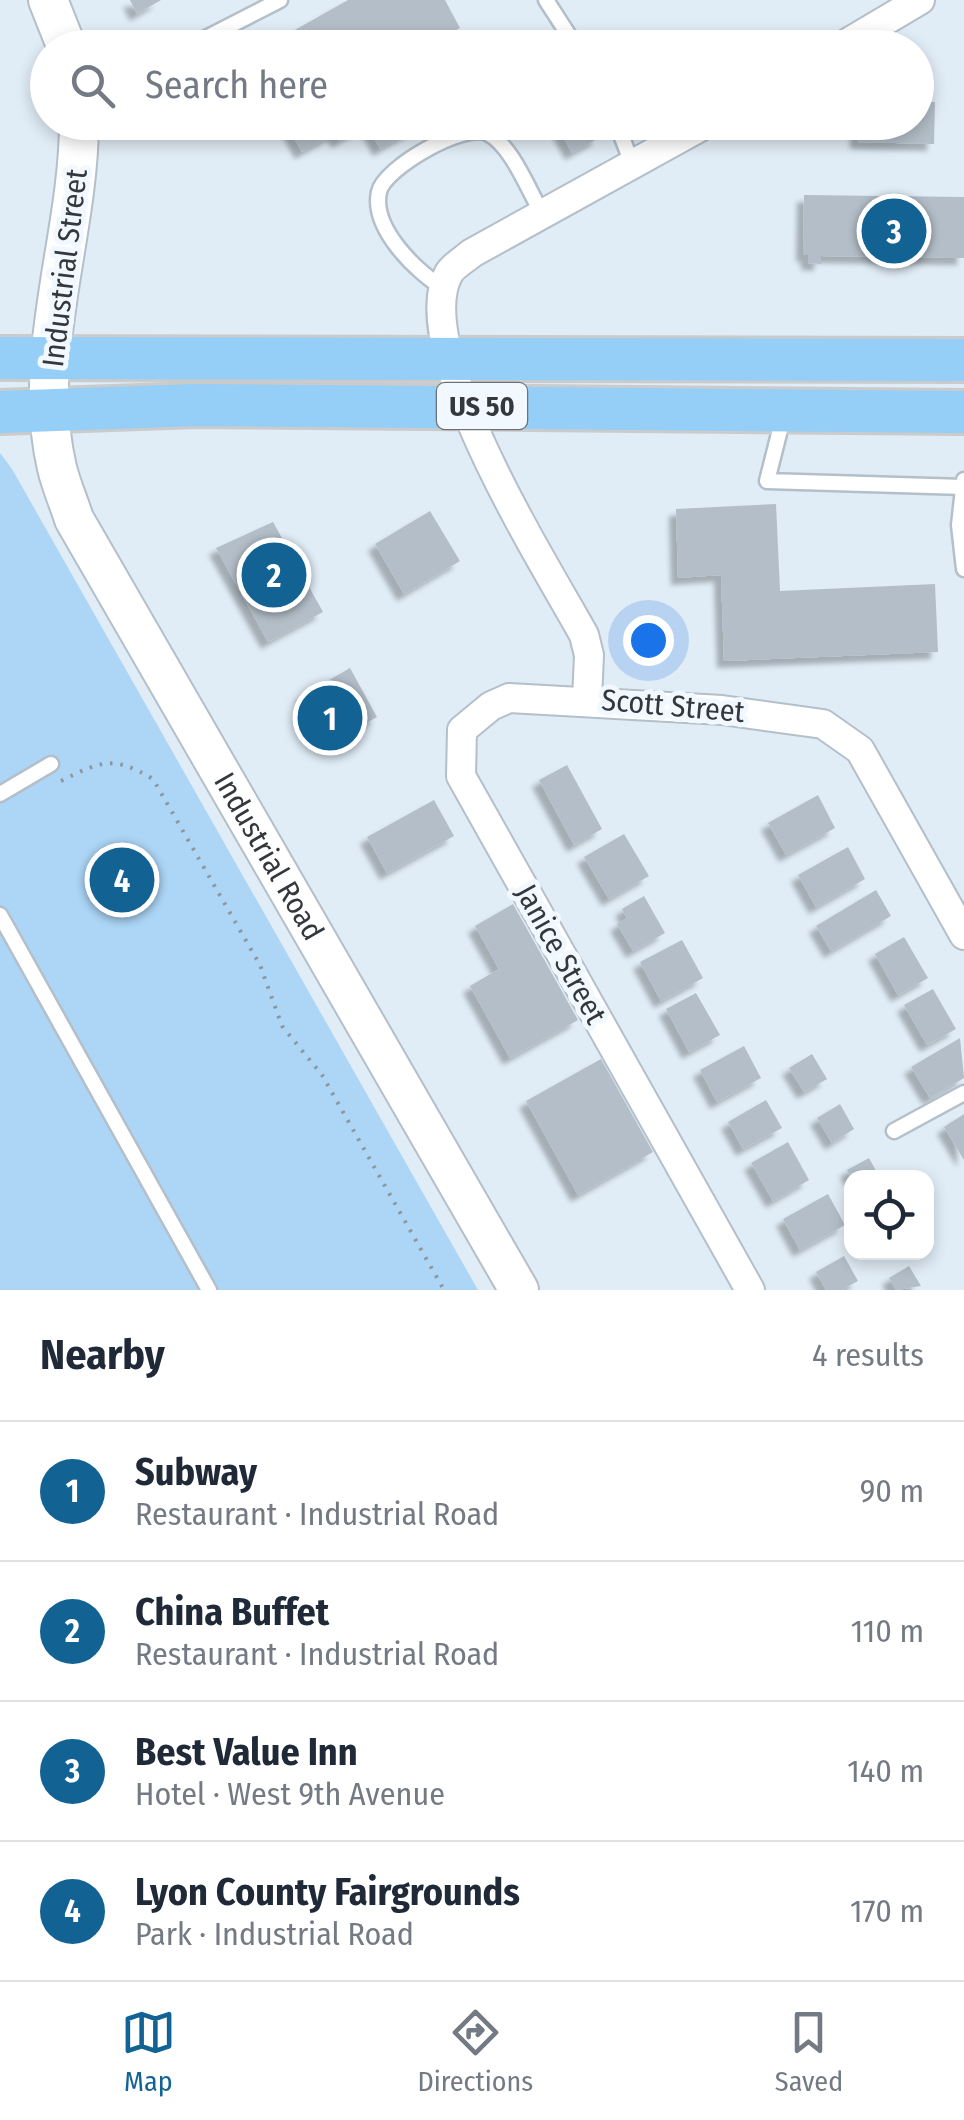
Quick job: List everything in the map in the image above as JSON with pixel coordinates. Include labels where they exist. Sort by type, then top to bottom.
[{"type":"main road","points":[[48,0],[60,30]]},
{"type":"main road","name":"Industrial Street","points":[[52,414],[51,358],[77,184],[78,140]]},
{"type":"main road","name":"US 50","points":[[0,358],[964,360]]},
{"type":"main road","name":"US 50","points":[[0,412],[52,414],[196,406],[964,412]]},
{"type":"main road","name":"Industrial Road","points":[[52,414],[56,466],[74,520],[518,1290]]},
{"type":"street","points":[[869,30],[920,0]]},
{"type":"street","points":[[445,289],[449,272],[472,253],[678,140]]},
{"type":"street","name":"Scott Street","points":[[445,289],[447,358],[480,446],[584,635],[589,655],[587,700],[722,710],[823,724],[860,750],[964,936]]},
{"type":"street","name":"Janice Street","points":[[587,700],[509,698],[491,706],[462,730],[461,776],[750,1290]]},
{"type":"lane","points":[[222,30],[280,0]]},
{"type":"lane","points":[[546,0],[565,30]]},
{"type":"lane","points":[[445,289],[422,276],[379,217],[379,192],[390,172],[447,140]]},
{"type":"lane","points":[[497,140],[542,215]]},
{"type":"lane","points":[[623,140],[634,166]]},
{"type":"lane","points":[[785,408],[767,481],[963,485],[959,525],[964,568]]},
{"type":"lane","points":[[0,794],[51,764]]},
{"type":"lane","points":[[0,914],[210,1290]]},
{"type":"lane","points":[[894,1131],[964,1093]]},
{"type":"path","points":[[61,781],[96,763],[126,762],[153,778],[260,965],[282,1026],[322,1075],[444,1290]]},
{"type":"shaded area","points":[[0,453],[12,469],[478,1290],[0,1290]]},
{"type":"building","points":[[130,0],[161,0],[137,14]]},
{"type":"building","points":[[348,0],[445,0],[460,28],[456,30],[295,30]]},
{"type":"building","points":[[935,102],[934,144],[857,142],[934,140]]},
{"type":"building","points":[[295,140],[323,140],[302,152]]},
{"type":"building","points":[[375,140],[396,140],[380,149]]},
{"type":"building","points":[[565,140],[595,140],[572,153]]},
{"type":"building","points":[[804,195],[964,197],[964,258],[821,256],[821,264],[808,263],[808,255],[803,255]]},
{"type":"building","points":[[776,504],[780,591],[935,584],[938,652],[724,661],[721,575],[678,578],[676,509]]},
{"type":"building","points":[[430,511],[460,561],[404,594],[375,544]]},
{"type":"building","points":[[273,522],[323,612],[268,642],[216,548]]},
{"type":"building","points":[[350,668],[377,717],[329,744],[302,696]]},
{"type":"building","points":[[567,765],[602,829],[574,845],[539,780]]},
{"type":"building","points":[[818,795],[835,828],[786,855],[768,823]]},
{"type":"building","points":[[434,800],[454,836],[387,873],[367,837]]},
{"type":"building","points":[[624,834],[649,876],[609,899],[584,857]]},
{"type":"building","points":[[848,847],[865,879],[816,907],[798,875]]},
{"type":"building","points":[[876,890],[891,916],[831,951],[816,926]]},
{"type":"building","points":[[644,896],[665,933],[633,951],[617,924],[627,918],[622,909]]},
{"type":"building","points":[[513,904],[578,1020],[510,1058],[470,986],[499,969],[475,926]]},
{"type":"building","points":[[904,937],[928,978],[898,995],[875,954]]},
{"type":"building","points":[[682,940],[703,978],[661,1001],[640,962]]},
{"type":"building","points":[[933,989],[956,1029],[927,1045],[904,1005]]},
{"type":"building","points":[[696,993],[720,1035],[689,1052],[666,1009]]},
{"type":"building","points":[[960,1038],[964,1078],[930,1098],[911,1067]]},
{"type":"building","points":[[744,1046],[761,1078],[717,1102],[700,1070]]},
{"type":"building","points":[[812,1054],[827,1079],[804,1092],[789,1068]]},
{"type":"building","points":[[601,1059],[653,1152],[578,1195],[526,1101]]},
{"type":"building","points":[[766,1100],[782,1128],[743,1149],[728,1122]]},
{"type":"building","points":[[840,1104],[854,1129],[832,1143],[817,1118]]},
{"type":"building","points":[[964,1114],[964,1160],[944,1127]]},
{"type":"building","points":[[788,1142],[809,1180],[773,1201],[751,1163]]},
{"type":"building","points":[[869,1158],[876,1170],[847,1170]]},
{"type":"building","points":[[828,1194],[844,1226],[800,1250],[783,1219]]},
{"type":"building","points":[[844,1256],[858,1281],[841,1290],[826,1290],[816,1272]]},
{"type":"building","points":[[909,1266],[921,1286],[896,1290],[889,1278]]},
{"type":"place","name":"Best Value Inn","points":[[894,231]]},
{"type":"place","name":"China Buffet","points":[[274,575]]},
{"type":"place","name":"Subway","points":[[330,718]]},
{"type":"place","name":"Lyon County Fairgrounds","points":[[122,880]]}]
